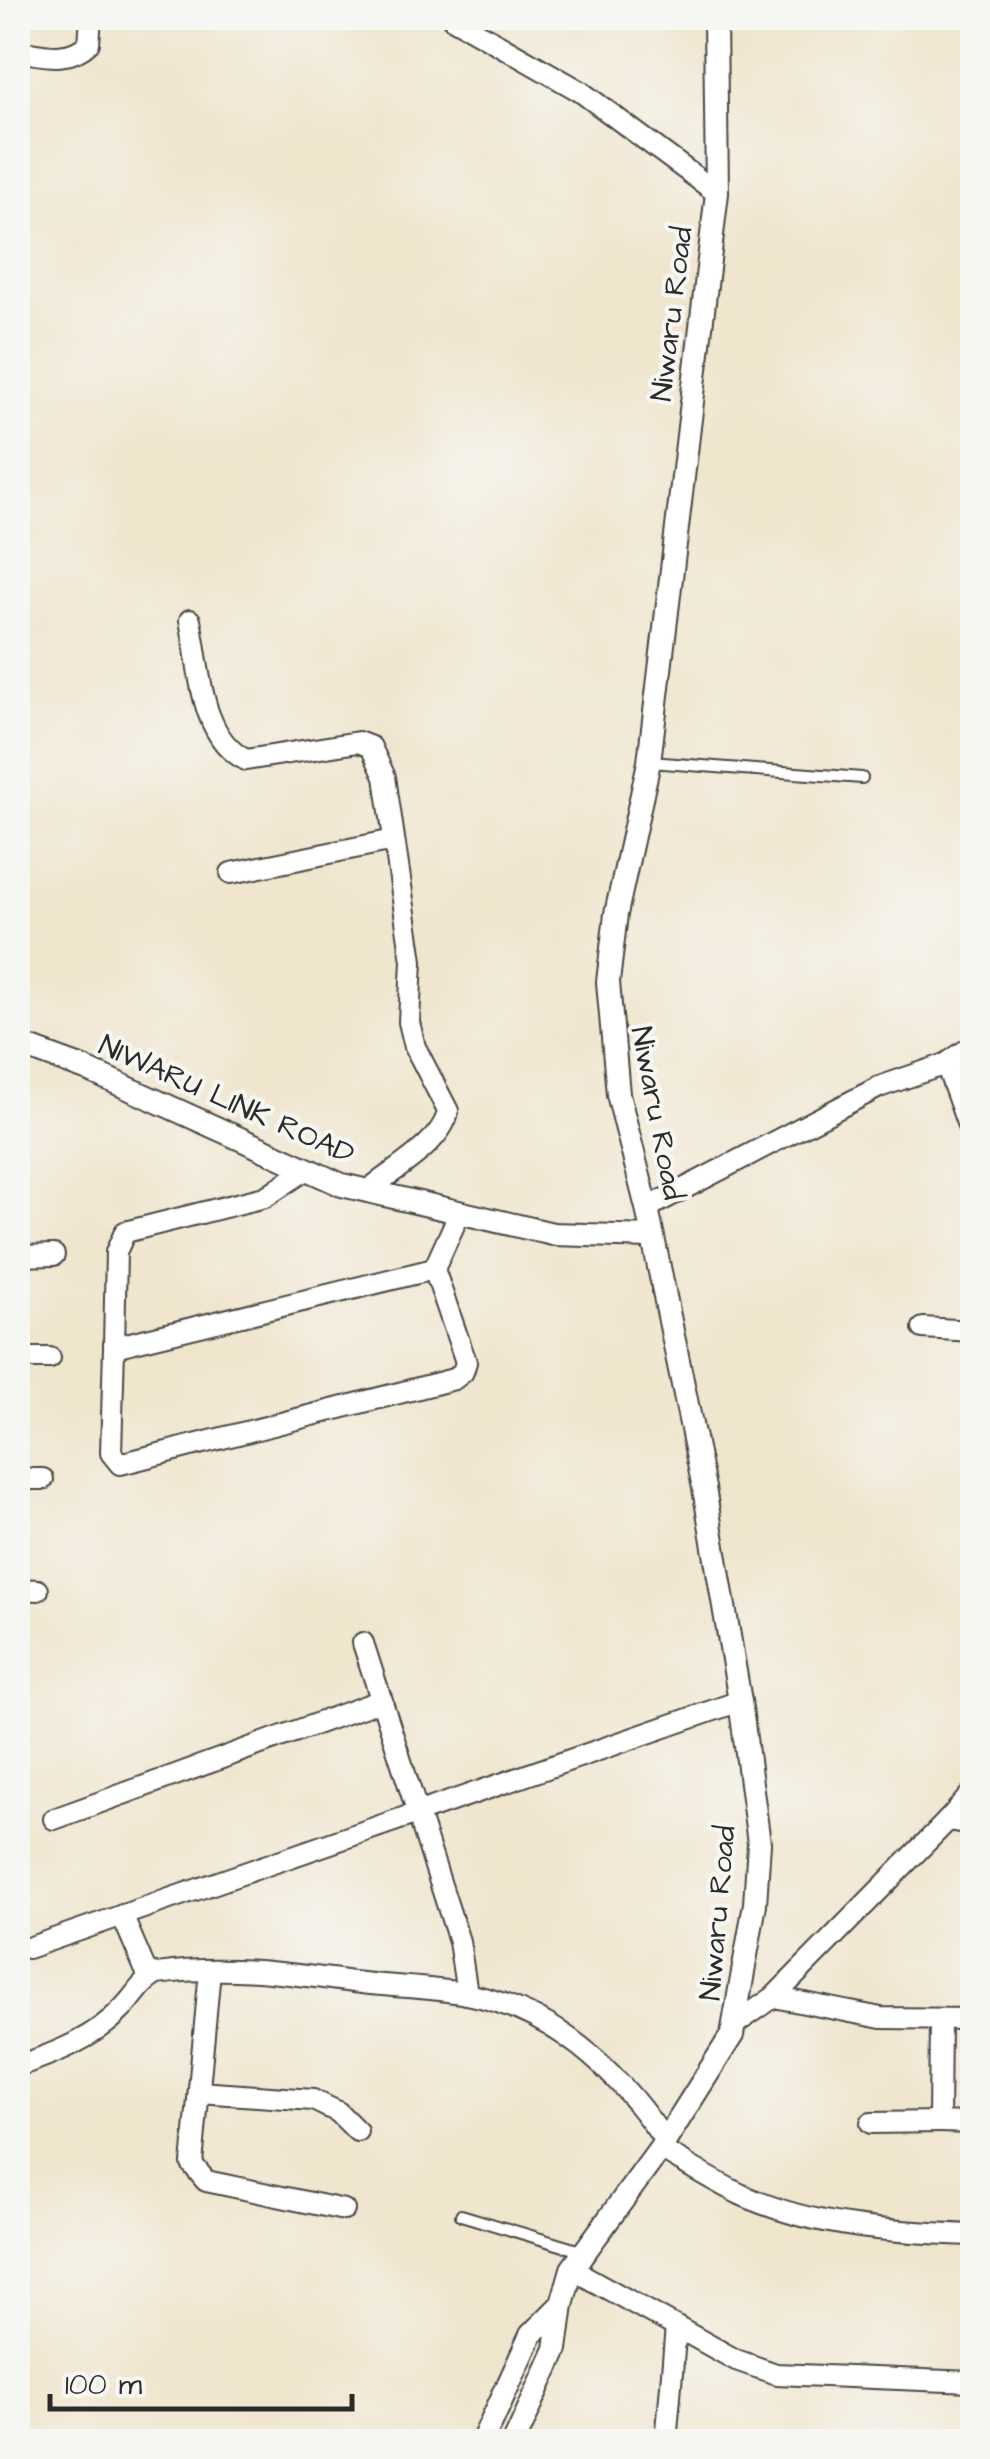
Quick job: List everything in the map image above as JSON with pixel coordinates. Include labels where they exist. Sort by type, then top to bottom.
[{"type":"street","points":[[18,51],[58,57],[78,54],[89,42],[91,18]]},
{"type":"street","points":[[452,18],[580,91],[717,193]]},
{"type":"street","name":"Niwaru Road","points":[[715,18],[717,193],[649,762],[616,914],[608,982],[618,1094],[648,1208],[650,1237],[704,1488],[759,1843],[735,2029]]},
{"type":"street","points":[[190,620],[212,728],[222,744],[246,760],[358,742],[370,747],[385,777],[412,961],[409,1022],[415,1047],[448,1111],[435,1135],[367,1191]]},
{"type":"street","points":[[231,872],[394,840]]},
{"type":"street","name":"NIWARU LINK ROAD","points":[[18,1044],[86,1069],[307,1169],[367,1191],[554,1234],[650,1237]]},
{"type":"street","points":[[648,1208],[879,1087],[946,1064],[972,1046]]},
{"type":"street","points":[[946,1064],[972,1137]]},
{"type":"street","points":[[307,1169],[265,1197],[125,1232],[116,1252],[111,1453],[120,1464],[454,1379],[463,1372],[466,1362],[434,1268],[460,1212]]},
{"type":"street","points":[[18,1256],[54,1256]]},
{"type":"street","points":[[114,1347],[434,1268]]},
{"type":"street","points":[[923,1328],[972,1331]]},
{"type":"street","points":[[18,1358],[50,1358]]},
{"type":"street","points":[[18,1480],[43,1479]]},
{"type":"street","points":[[364,1644],[459,1941],[467,1994]]},
{"type":"street","points":[[54,1818],[382,1700]]},
{"type":"street","points":[[28,1948],[740,1701]]},
{"type":"street","points":[[514,2442],[556,2349],[562,2304],[578,2261],[662,2144],[735,2029],[774,1997],[972,1793]]},
{"type":"street","points":[[948,1820],[972,1824]]},
{"type":"street","points":[[122,1915],[149,1978]]},
{"type":"street","points":[[18,2066],[60,2052],[99,2028],[149,1978],[210,1970],[262,1969],[467,1994],[542,2020],[580,2044],[627,2086],[662,2144],[744,2196],[812,2218],[876,2229],[972,2235]]},
{"type":"street","points":[[210,1970],[192,2164],[206,2182],[344,2210]]},
{"type":"street","points":[[774,1997],[881,2018],[972,2019]]},
{"type":"street","points":[[938,2122],[940,2018]]},
{"type":"street","points":[[199,2092],[313,2100],[338,2112],[357,2131]]},
{"type":"street","points":[[871,2122],[972,2123]]},
{"type":"street","points":[[578,2261],[676,2327],[736,2360],[776,2374],[972,2382]]},
{"type":"street","points":[[482,2442],[531,2335],[562,2304]]},
{"type":"street","points":[[666,2442],[676,2327]]},
{"type":"lane","points":[[649,762],[862,778]]},
{"type":"lane","points":[[461,2216],[578,2261]]}]
